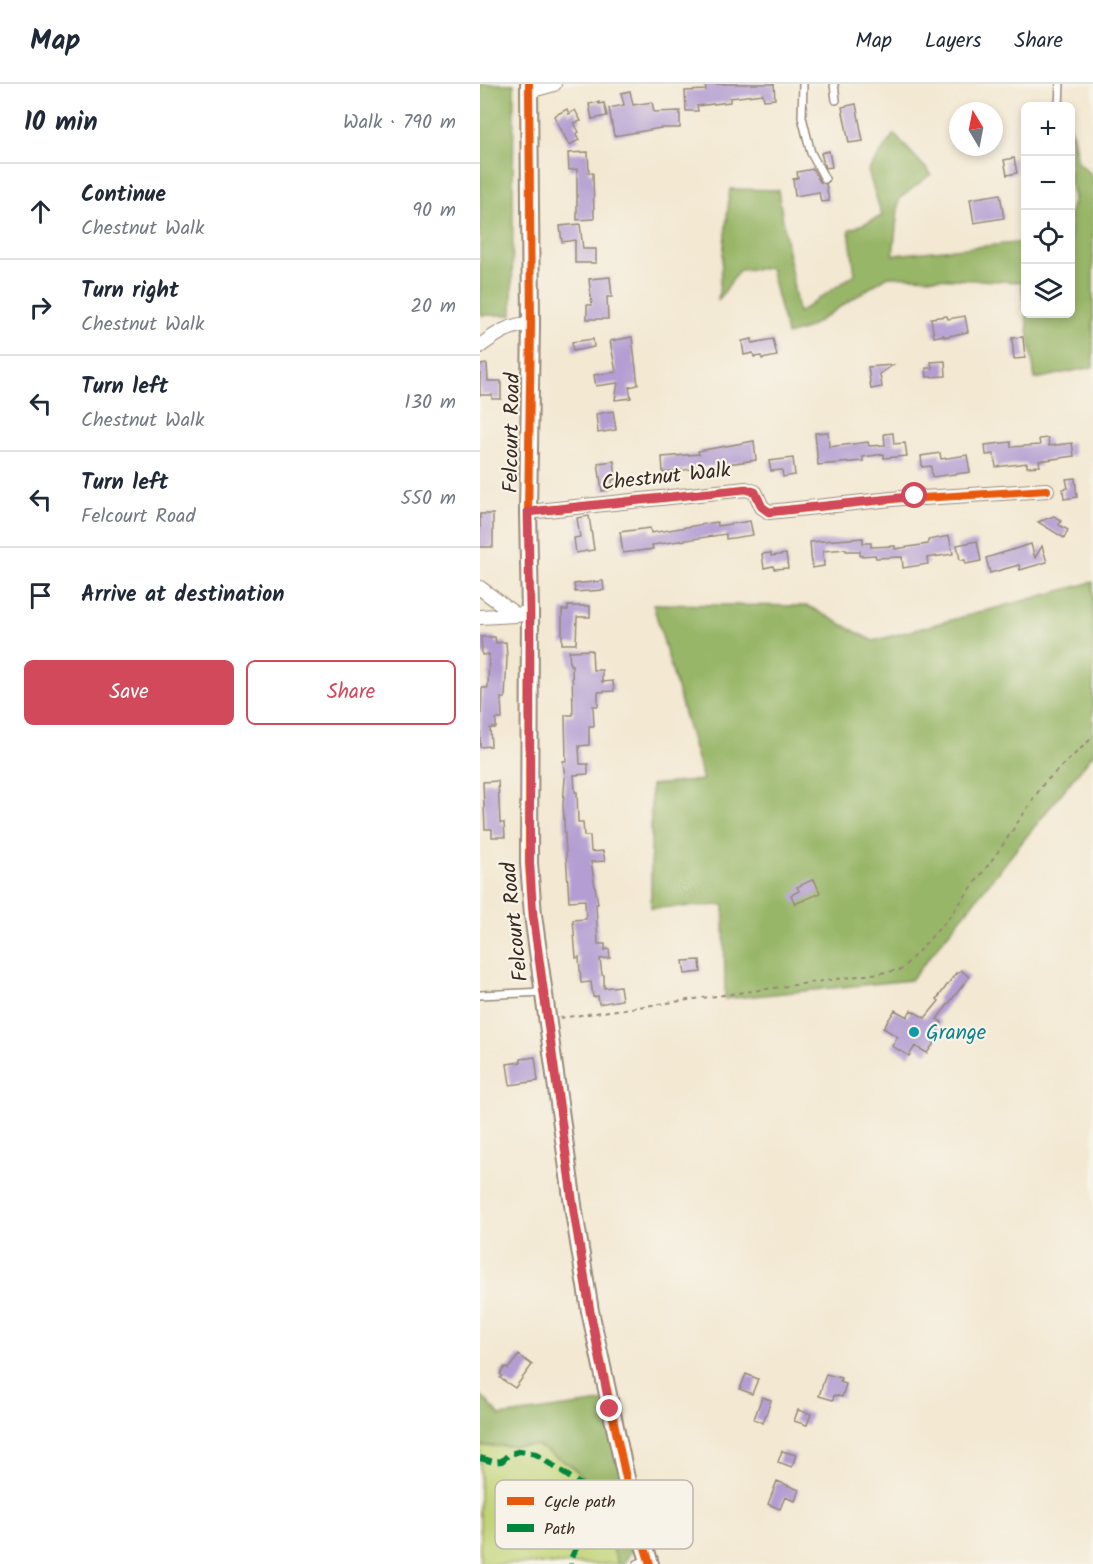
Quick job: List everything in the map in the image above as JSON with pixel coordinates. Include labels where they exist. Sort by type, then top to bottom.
[{"type":"street","points":[[529,87],[554,84]]},
{"type":"street","name":"Felcourt Road","points":[[529,87],[531,324],[528,512],[523,614],[533,915],[590,1311],[626,1480]]},
{"type":"street","points":[[480,346],[503,330],[518,324],[531,324]]},
{"type":"street","name":"Chestnut Walk","points":[[528,512],[746,489],[755,492],[762,507],[769,512],[920,496],[923,498],[1047,490]]},
{"type":"street","points":[[480,588],[523,614]]},
{"type":"street","points":[[480,617],[523,614]]},
{"type":"lane","points":[[803,84],[802,117],[811,153],[825,179]]},
{"type":"lane","points":[[834,84],[836,99]]},
{"type":"lane","points":[[1059,102],[1060,84]]},
{"type":"lane","points":[[480,995],[543,992]]},
{"type":"path","points":[[548,1019],[901,970],[948,919],[1000,849],[1044,783],[1093,737]]},
{"type":"green space","points":[[480,84],[514,84],[512,315],[480,315]]},
{"type":"green space","points":[[894,134],[931,174],[899,199],[893,255],[1021,242],[1021,282],[888,276],[806,329],[787,335],[770,268],[739,270],[718,301],[730,189],[778,190],[798,313],[855,274],[849,230],[882,216],[868,171]]},
{"type":"green space","points":[[1075,147],[1078,162],[1093,176],[1093,367],[1035,379],[1027,318],[1075,318]]},
{"type":"green space","points":[[1093,582],[1093,754],[911,980],[725,999],[724,905],[651,908],[651,785],[703,780],[653,604],[808,606],[873,641]]},
{"type":"green space","points":[[483,1397],[500,1416],[608,1401],[628,1480],[584,1480],[572,1466],[538,1446],[480,1446],[480,1398]]},
{"type":"green space","points":[[480,1446],[538,1446],[572,1466],[584,1480],[495,1480],[495,1549],[613,1549],[618,1564],[480,1564]]},
{"type":"green space","points":[[613,1549],[633,1549],[623,1564],[618,1564]]},
{"type":"building","points":[[705,84],[774,84],[775,99],[764,100],[763,94],[730,98],[730,102],[697,106],[698,111],[686,111],[685,91],[706,90]]},
{"type":"building","points":[[630,91],[633,105],[652,102],[654,112],[680,111],[680,128],[661,128],[614,136],[609,108],[624,105],[621,93]]},
{"type":"building","points":[[599,102],[599,104],[604,103],[607,116],[592,119],[589,104]]},
{"type":"building","points":[[856,104],[863,141],[849,143],[842,107]]},
{"type":"building","points":[[567,109],[569,114],[575,110],[581,121],[574,123],[579,132],[576,134],[579,140],[569,145],[554,116]]},
{"type":"building","points":[[829,151],[832,167],[825,168],[821,153]]},
{"type":"building","points":[[588,152],[589,173],[593,173],[594,219],[577,220],[577,169],[569,170],[568,153]]},
{"type":"building","points":[[1014,158],[1017,173],[1007,175],[1004,160]]},
{"type":"building","points":[[813,169],[820,182],[826,184],[829,201],[821,202],[819,192],[795,196],[793,179],[798,178],[797,172]]},
{"type":"building","points":[[1000,194],[1004,218],[974,223],[970,199]]},
{"type":"building","points":[[580,224],[583,249],[596,249],[596,263],[575,263],[575,240],[562,242],[560,226]]},
{"type":"building","points":[[610,277],[612,297],[607,297],[608,319],[587,319],[587,305],[592,305],[589,279]]},
{"type":"building","points":[[947,316],[948,319],[965,316],[968,332],[934,337],[931,318]]},
{"type":"building","points":[[632,337],[638,385],[629,387],[631,398],[615,400],[618,383],[596,386],[594,375],[616,372],[610,341]]},
{"type":"building","points":[[1023,337],[1025,358],[1014,359],[1012,338]]},
{"type":"building","points":[[593,339],[594,347],[573,351],[572,342]]},
{"type":"building","points":[[752,339],[752,343],[773,339],[777,356],[762,359],[761,356],[754,357],[753,353],[744,355],[742,341]]},
{"type":"building","points":[[945,361],[946,376],[927,377],[926,368],[932,368],[931,362]]},
{"type":"building","points":[[487,364],[488,381],[501,381],[501,399],[492,399],[492,395],[480,395],[480,365]]},
{"type":"building","points":[[893,365],[880,374],[882,387],[871,389],[868,367]]},
{"type":"building","points":[[613,411],[616,430],[598,433],[596,414]]},
{"type":"building","points":[[828,432],[829,447],[868,442],[869,446],[885,445],[884,434],[893,433],[894,444],[905,443],[907,456],[884,458],[884,454],[863,457],[863,461],[818,465],[815,433]]},
{"type":"building","points":[[1048,438],[1049,446],[1072,443],[1074,456],[1039,461],[1040,466],[1027,467],[1027,463],[996,467],[994,454],[986,455],[985,445],[1011,442],[1011,447],[1040,445],[1039,439]]},
{"type":"building","points":[[754,441],[756,460],[663,473],[662,457],[699,454],[698,451]]},
{"type":"building","points":[[940,453],[941,459],[967,455],[970,472],[932,477],[931,466],[922,467],[921,456]]},
{"type":"building","points":[[793,458],[795,475],[783,477],[782,470],[771,471],[769,461]]},
{"type":"building","points":[[614,461],[616,479],[612,480],[613,489],[602,491],[598,463]]},
{"type":"building","points":[[1075,478],[1077,497],[1064,499],[1063,489],[1068,488],[1066,479]]},
{"type":"building","points":[[480,514],[493,514],[493,547],[480,547]]},
{"type":"building","points":[[589,516],[594,550],[576,553],[574,538],[580,537],[577,518]]},
{"type":"building","points":[[1054,516],[1061,521],[1059,525],[1068,530],[1064,538],[1038,522]]},
{"type":"building","points":[[750,521],[753,535],[726,539],[726,534],[652,545],[653,549],[623,553],[620,532],[650,528],[651,533],[717,522],[718,526]]},
{"type":"building","points":[[949,536],[953,554],[927,558],[928,564],[903,568],[902,557],[860,556],[860,551],[846,551],[846,549],[823,551],[824,566],[812,568],[810,542],[863,538],[863,543],[871,543],[871,547],[895,546],[895,549],[928,544],[928,540]]},
{"type":"building","points":[[977,541],[981,561],[965,564],[965,560],[960,560],[957,545]]},
{"type":"building","points":[[1031,544],[1035,558],[1042,546],[1047,562],[1020,570],[1019,565],[990,573],[986,558]]},
{"type":"building","points":[[771,553],[771,556],[786,554],[788,568],[774,569],[773,566],[764,568],[762,554]]},
{"type":"building","points":[[603,581],[604,590],[575,592],[574,584]]},
{"type":"building","points":[[568,606],[590,606],[590,617],[577,617],[576,644],[562,644],[562,610],[568,610]]},
{"type":"building","points":[[481,637],[495,637],[496,643],[506,642],[507,658],[505,698],[501,698],[502,719],[496,719],[496,728],[490,728],[491,746],[480,747],[482,688],[488,688],[489,654],[482,655]]},
{"type":"building","points":[[592,650],[593,670],[602,670],[602,682],[613,681],[614,691],[598,692],[598,706],[593,706],[594,726],[589,726],[589,745],[579,746],[580,764],[588,764],[588,774],[574,775],[575,792],[577,792],[578,822],[583,822],[584,836],[590,836],[591,852],[603,851],[605,861],[591,862],[598,904],[596,904],[598,944],[605,944],[605,950],[609,949],[610,958],[600,959],[604,988],[620,986],[622,1000],[599,1004],[598,996],[593,997],[591,982],[581,983],[579,957],[576,958],[573,920],[586,919],[585,900],[569,901],[563,805],[565,778],[563,761],[566,761],[565,715],[573,715],[572,665],[570,665],[569,651]]},
{"type":"building","points":[[498,781],[500,823],[504,823],[505,837],[492,837],[492,829],[485,829],[483,782]]},
{"type":"building","points":[[814,879],[820,893],[795,904],[791,895],[799,891],[797,887]]},
{"type":"building","points":[[700,960],[701,972],[685,974],[683,961]]},
{"type":"building","name":"Grange","points":[[961,970],[969,977],[937,1019],[942,1022],[936,1031],[941,1034],[927,1053],[915,1046],[909,1056],[892,1046],[898,1037],[883,1028],[895,1010],[907,1017],[911,1010],[925,1018],[939,1001],[937,999],[956,973]]},
{"type":"building","points":[[535,1057],[538,1081],[510,1085],[507,1064]]},
{"type":"building","points":[[519,1355],[532,1365],[515,1388],[500,1378],[502,1376],[500,1374],[505,1367],[508,1369]]},
{"type":"building","points":[[746,1374],[758,1379],[752,1394],[740,1389]]},
{"type":"building","points":[[826,1374],[841,1378],[840,1382],[846,1384],[842,1397],[834,1395],[833,1400],[819,1396]]},
{"type":"building","points":[[762,1397],[771,1400],[763,1423],[754,1419]]},
{"type":"building","points":[[798,1410],[811,1414],[807,1425],[794,1421]]},
{"type":"building","points":[[782,1451],[796,1455],[792,1467],[778,1462]]},
{"type":"building","points":[[777,1481],[799,1490],[795,1501],[785,1497],[780,1509],[768,1504]]},
{"type":"marked path","points":[[480,1458],[494,1462],[502,1461],[508,1455],[520,1451],[536,1454],[574,1480]]},
{"type":"marked path","points":[[571,1564],[576,1549]]},
{"type":"cycle path","points":[[529,84],[531,324],[528,512],[529,863],[533,915],[574,1212],[590,1311],[626,1480]]},
{"type":"cycle path","points":[[528,512],[746,489],[755,492],[762,507],[769,512],[920,496],[923,498],[1047,490]]},
{"type":"cycle path","points":[[645,1549],[650,1564]]},
{"type":"place","name":"Grange","points":[[914,1032]]},
{"type":"route","points":[[610,1409],[590,1311],[574,1212],[533,915],[530,863],[528,512],[746,489],[755,492],[762,507],[769,512],[915,496]]}]
